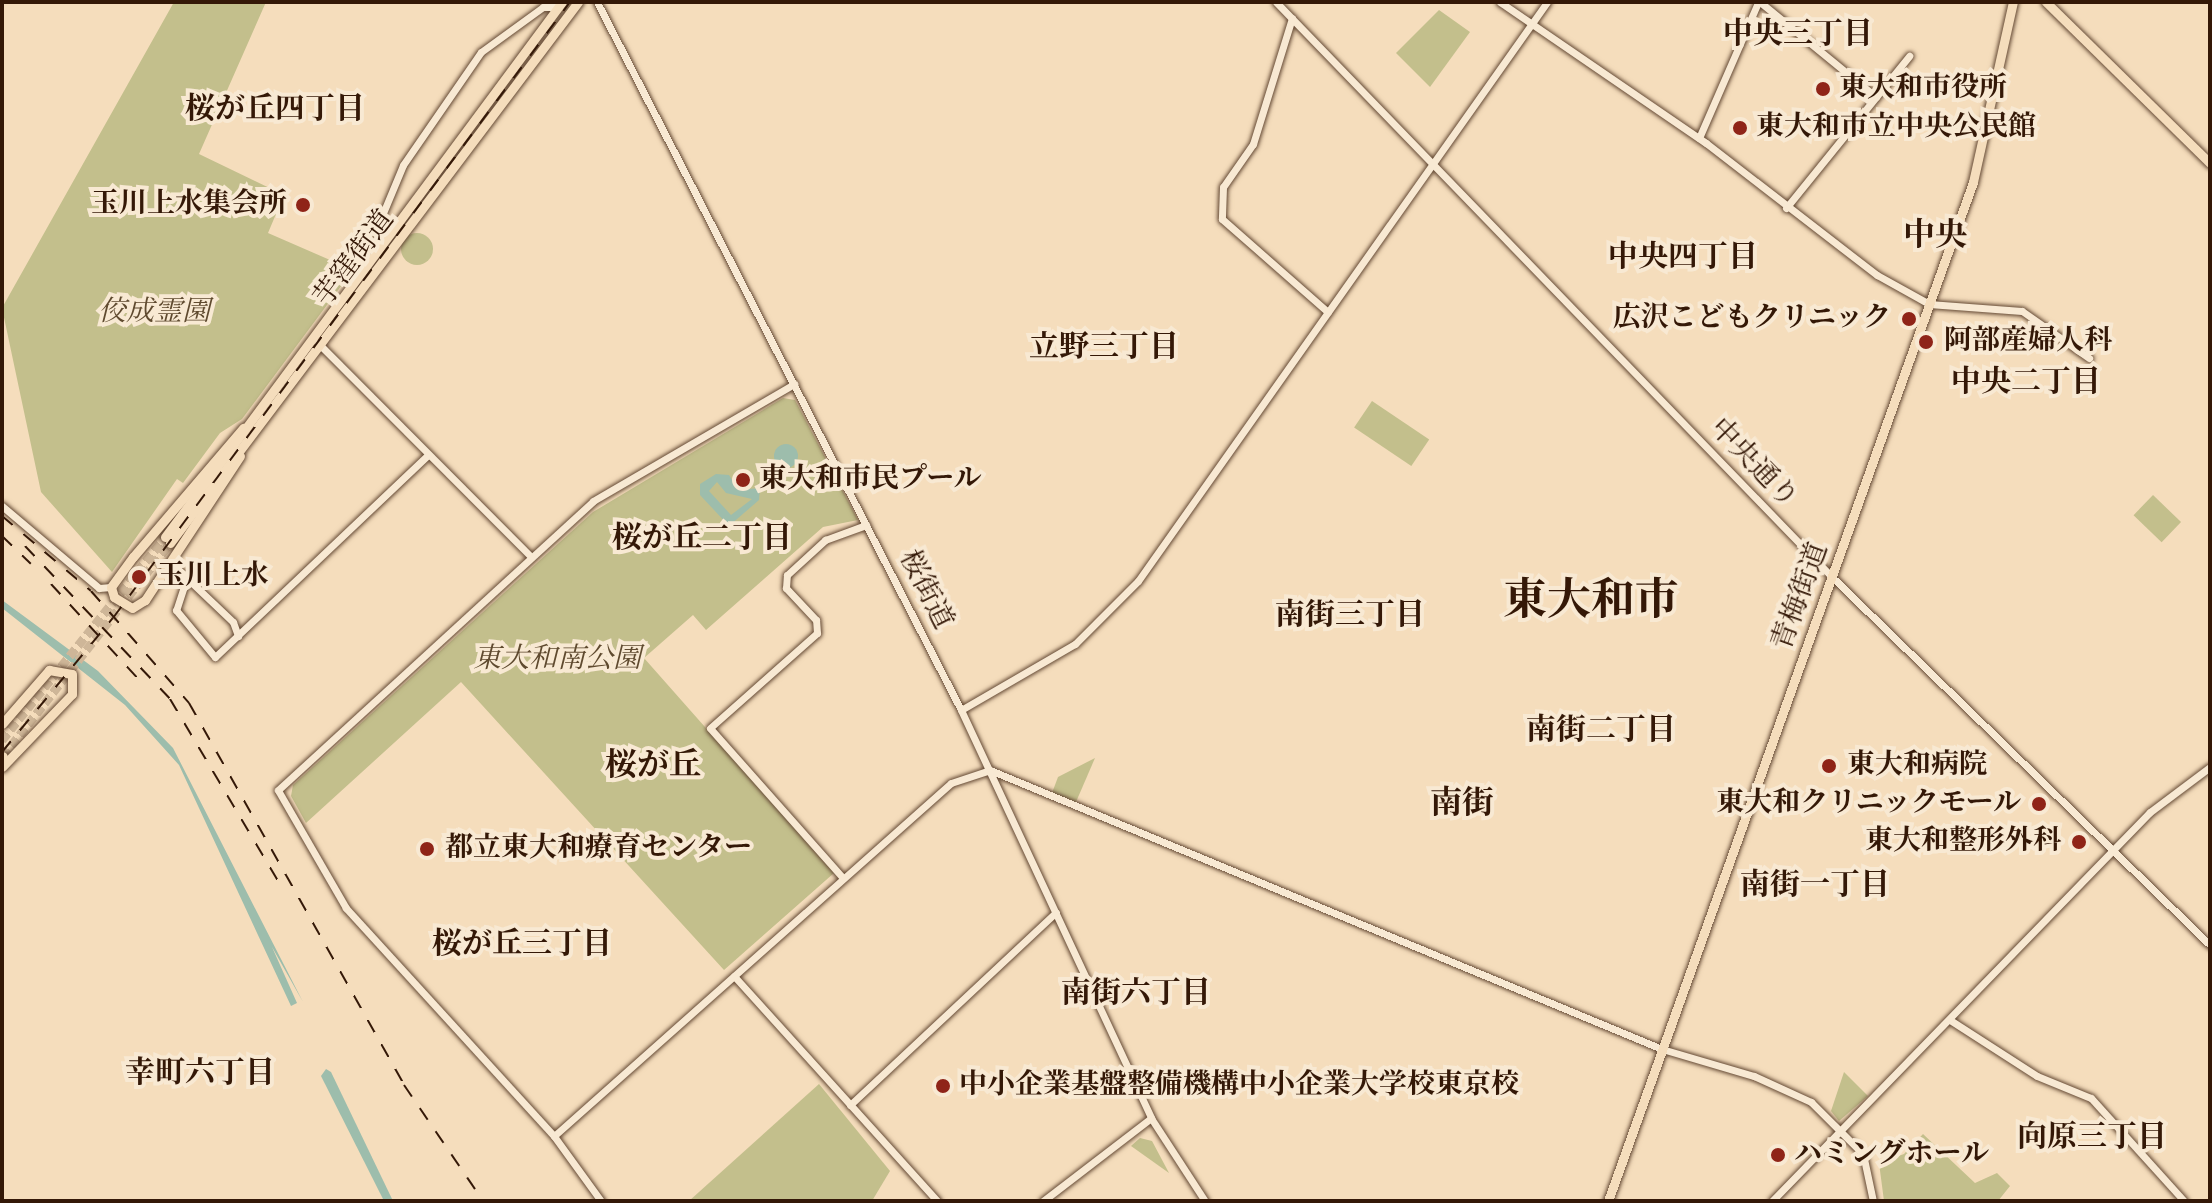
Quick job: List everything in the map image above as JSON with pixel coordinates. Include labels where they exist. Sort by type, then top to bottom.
[{"type":"main road","name":"芋窪街道","points":[[560,4],[380,244],[315,341],[262,419],[167,540],[248,425],[315,341],[578,2]]},
{"type":"main road","name":"青梅街道","points":[[1608,1201],[1975,174],[2013,2]]},
{"type":"main road","points":[[2046,2],[2210,163]]},
{"type":"main road","points":[[248,425],[229,437],[111,587],[126,606],[139,606],[262,419]]},
{"type":"main road","points":[[2,724],[49,670],[72,674],[72,694],[2,767]]},
{"type":"street","name":"桜街道","points":[[597,2],[961,710],[1151,1118],[1205,1201]]},
{"type":"street","name":"中央通り","points":[[1276,2],[1832,577],[2210,945]]},
{"type":"street","points":[[1500,2],[1699,138],[1854,260],[1929,304],[2022,311],[2089,358]]},
{"type":"street","points":[[961,710],[1047,664],[1111,613],[1547,2]]},
{"type":"street","points":[[1699,138],[1759,2],[1876,97]]},
{"type":"street","points":[[380,244],[376,230],[403,165],[481,52],[543,7],[560,4]]},
{"type":"street","points":[[1292,18],[1253,144],[1223,187],[1222,219],[1328,312]]},
{"type":"street","points":[[1786,208],[1909,56]]},
{"type":"street","points":[[315,341],[531,557]]},
{"type":"street","points":[[601,1201],[554,1136],[371,939],[277,795],[282,783],[531,557],[619,482],[794,384]]},
{"type":"street","points":[[187,577],[186,592],[176,610],[211,657],[238,636],[428,455]]},
{"type":"street","points":[[2,506],[99,588],[111,587]]},
{"type":"street","points":[[843,878],[710,728],[817,633],[816,620],[786,588],[787,575],[825,540],[866,525]]},
{"type":"street","points":[[170,562],[234,623],[238,636]]},
{"type":"street","points":[[186,592],[198,589]]},
{"type":"street","points":[[234,623],[249,625]]},
{"type":"street","points":[[1772,1201],[2112,850],[2210,767]]},
{"type":"street","points":[[554,1136],[951,783],[990,770],[1662,1049],[1754,1076],[1811,1102],[1866,1161],[1873,1201]]},
{"type":"street","points":[[850,1105],[1056,912]]},
{"type":"street","points":[[734,976],[937,1201]]},
{"type":"street","points":[[1950,1020],[2037,1076],[2091,1098],[2184,1201]]},
{"type":"street","points":[[1043,1201],[1151,1118]]},
{"type":"green space","name":"佼成霊園","points":[[174,2],[266,2],[199,154],[284,195],[268,233],[353,270],[242,419],[220,433],[183,483],[177,479],[112,572],[41,492],[2,308]]},
{"type":"green space","points":[[1439,10],[1470,32],[1430,87],[1396,53]]},
{"type":"green space","points":[[417,233],[428,238],[433,249],[428,260],[417,265],[406,260],[401,249],[406,238]]},
{"type":"green space","name":"東大和南公園","points":[[783,398],[795,400],[858,520],[823,527],[706,630],[693,615],[644,658],[834,873],[724,970],[461,682],[306,823],[291,796],[293,785],[593,512]]},
{"type":"green space","points":[[1372,401],[1429,440],[1411,466],[1354,428]]},
{"type":"green space","points":[[2153,495],[2181,522],[2162,542],[2134,515]]},
{"type":"green space","points":[[1095,758],[1076,802],[1052,793],[1058,777]]},
{"type":"green space","points":[[1844,1072],[1868,1096],[1839,1121],[1831,1111]]},
{"type":"green space","points":[[819,1084],[890,1171],[872,1201],[689,1201]]},
{"type":"green space","points":[[1923,1134],[1975,1183],[1997,1173],[2010,1186],[1998,1201],[1884,1201],[1879,1163],[1904,1154]]},
{"type":"green space","points":[[1140,1138],[1152,1141],[1169,1173],[1131,1146]]},
{"type":"shaded area","points":[[786,444],[795,447],[798,456],[795,465],[786,468],[777,465],[774,456],[777,447]]},
{"type":"shaded area","points":[[716,474],[729,475],[738,490],[760,488],[759,500],[729,526],[700,495],[700,484]],"holes":[[[717,482],[726,493],[752,499],[731,515],[709,491]]]},
{"type":"shaded area","points":[[2,600],[98,671],[173,748],[303,1002],[272,947],[297,1003],[291,1006],[179,765],[125,705],[2,608]]},
{"type":"shaded area","points":[[326,1069],[331,1072],[393,1201],[384,1201],[321,1076]]},
{"type":"tunnel","points":[[2,740],[165,537]]},
{"type":"tunnel","points":[[3,756],[170,543]]},
{"type":"railway","points":[[2,752],[113,618],[570,2]]},
{"type":"railway","points":[[2,516],[91,591],[189,703],[404,1085],[483,1201]]},
{"type":"railway","points":[[2,536],[31,564]]},
{"type":"railway","points":[[25,546],[170,699],[283,889]]},
{"type":"railway","points":[[51,584],[143,684]]},
{"type":"place","name":"東大和市役所","points":[[1823,89]]},
{"type":"place","name":"東大和市立中央公民館","points":[[1740,128]]},
{"type":"place","name":"玉川上水集会所","points":[[303,205]]},
{"type":"place","name":"広沢こどもクリニック","points":[[1909,319]]},
{"type":"place","name":"阿部産婦人科","points":[[1926,342]]},
{"type":"place","name":"東大和市民プール","points":[[743,480]]},
{"type":"place","name":"玉川上水","points":[[139,577]]},
{"type":"place","name":"東大和病院","points":[[1829,766]]},
{"type":"place","name":"東大和クリニックモール","points":[[2039,804]]},
{"type":"place","name":"東大和整形外科","points":[[2079,842]]},
{"type":"place","name":"都立東大和療育センター","points":[[427,849]]},
{"type":"place","name":"中小企業基盤整備機構中小企業大学校東京校","points":[[943,1086]]},
{"type":"place","name":"ハミングホール","points":[[1778,1155]]},
{"type":"district","name":"中央三丁目","points":[[1798,35]]},
{"type":"district","name":"桜が丘四丁目","points":[[275,110]]},
{"type":"district","name":"中央","points":[[1935,237]]},
{"type":"district","name":"中央四丁目","points":[[1683,258]]},
{"type":"district","name":"立野三丁目","points":[[1104,348]]},
{"type":"district","name":"中央二丁目","points":[[2026,383]]},
{"type":"district","name":"桜が丘二丁目","points":[[702,539]]},
{"type":"district","name":"東大和市","points":[[1591,602]]},
{"type":"district","name":"南街三丁目","points":[[1350,616]]},
{"type":"district","name":"南街二丁目","points":[[1601,731]]},
{"type":"district","name":"桜が丘","points":[[653,767]]},
{"type":"district","name":"南街","points":[[1462,805]]},
{"type":"district","name":"南街一丁目","points":[[1815,886]]},
{"type":"district","name":"桜が丘三丁目","points":[[522,945]]},
{"type":"district","name":"南街六丁目","points":[[1136,994]]},
{"type":"district","name":"幸町六丁目","points":[[200,1074]]},
{"type":"district","name":"向原三丁目","points":[[2092,1138]]}]
